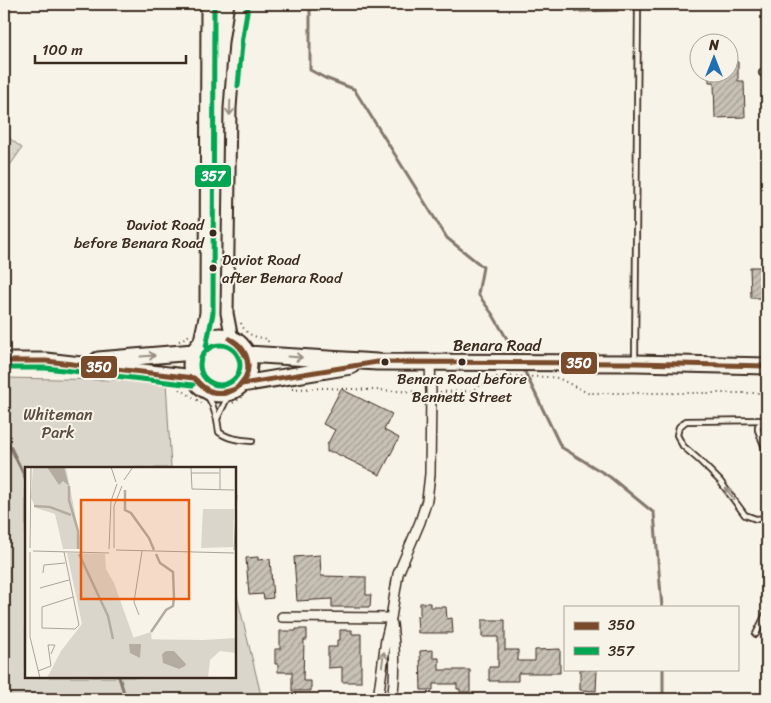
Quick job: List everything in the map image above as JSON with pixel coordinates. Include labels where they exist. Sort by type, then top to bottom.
[{"type":"main road","points":[[64,362],[165,354],[195,343],[215,337],[224,337],[238,343],[246,354],[249,362],[246,377],[236,388],[221,394],[212,393],[199,383],[191,369],[195,343]]},
{"type":"main road","name":"Benara Road","points":[[246,354],[377,362],[430,362],[520,367],[635,363],[767,366]]},
{"type":"main road","points":[[4,361],[64,362],[199,383]]},
{"type":"main road","name":"Benara Road","points":[[236,388],[377,362]]},
{"type":"street","points":[[195,343],[206,312],[208,4]]},
{"type":"street","points":[[232,339],[227,313],[230,108],[235,43],[241,4]]},
{"type":"street","points":[[378,699],[386,639],[398,574],[420,522],[427,500],[430,474],[430,362]]},
{"type":"street","points":[[282,617],[391,618]]},
{"type":"street","points":[[391,618],[394,644],[392,699]]},
{"type":"lane","points":[[635,363],[638,4]]},
{"type":"lane","points":[[199,383],[212,404],[219,432],[230,438],[252,441]]},
{"type":"lane","points":[[217,419],[236,388]]},
{"type":"lane","points":[[766,420],[758,426],[758,430],[767,452]]},
{"type":"lane","points":[[766,420],[686,421],[679,427],[677,435],[683,446],[720,481],[745,515],[756,519],[767,518]]},
{"type":"lane","points":[[756,634],[767,612]]},
{"type":"path","points":[[227,313],[236,314],[243,328],[254,337],[268,340],[268,355]]},
{"type":"path","points":[[165,354],[165,346],[195,343]]},
{"type":"path","points":[[520,367],[532,376],[558,378],[588,393],[767,393]]},
{"type":"green space","points":[[4,134],[22,148],[4,174]]},
{"type":"green space","points":[[4,255],[7,267],[7,349],[4,349]]},
{"type":"green space","name":"Whiteman Park","points":[[4,378],[166,381],[171,467],[25,467],[25,678],[236,678],[236,592],[262,699],[4,699]]},
{"type":"building","points":[[576,4],[618,4],[618,11],[576,12]]},
{"type":"building","points":[[744,81],[745,117],[715,118],[714,82]]},
{"type":"building","points":[[750,267],[767,267],[767,298],[751,298]]},
{"type":"building","points":[[341,389],[392,414],[384,430],[399,438],[380,475],[333,452],[327,452],[327,445],[335,430],[323,424]]},
{"type":"building","points":[[320,555],[321,576],[366,577],[366,595],[371,595],[370,607],[332,607],[332,599],[297,601],[294,557]]},
{"type":"building","points":[[258,557],[258,560],[270,559],[273,598],[264,599],[263,594],[249,595],[246,558]]},
{"type":"building","points":[[420,603],[430,603],[430,607],[446,607],[447,619],[452,618],[453,633],[418,633],[417,616],[420,616]]},
{"type":"building","points":[[482,620],[505,620],[505,650],[518,650],[518,661],[535,661],[535,650],[560,649],[560,673],[518,673],[518,681],[489,681],[489,667],[498,667],[498,637],[482,637]]},
{"type":"building","points":[[296,629],[307,629],[307,640],[304,640],[303,681],[311,681],[311,691],[292,691],[292,672],[278,672],[278,664],[275,664],[275,649],[280,649],[280,631],[296,631]]},
{"type":"building","points":[[340,630],[352,630],[352,634],[361,634],[361,682],[342,682],[342,667],[328,668],[328,647],[337,647],[337,640],[340,640]]},
{"type":"building","points":[[433,650],[433,658],[439,658],[439,670],[470,670],[470,692],[460,692],[460,689],[457,689],[457,684],[433,684],[433,690],[421,690],[420,651]]},
{"type":"building","points":[[580,670],[597,670],[596,691],[580,690]]},
{"type":"waterway","points":[[310,4],[310,70],[354,89],[447,238],[483,267],[478,294],[493,315],[518,358]]},
{"type":"waterway","points":[[523,368],[561,447],[610,477],[654,513],[662,606]]},
{"type":"waterway","points":[[4,434],[25,477]]},
{"type":"waterway","points":[[663,670],[663,699]]},
{"type":"waterway","points":[[119,678],[126,699]]},
{"type":"transit line","name":"357","points":[[206,347],[213,313],[214,4]]},
{"type":"transit line","name":"357","points":[[238,86],[248,5]]},
{"type":"transit line","name":"350","points":[[230,339],[242,348],[248,362],[246,376],[237,388]]},
{"type":"transit line","name":"350","points":[[230,339],[243,351],[248,366],[245,378],[237,388]]},
{"type":"transit line","name":"357","points":[[224,345],[231,348],[237,354],[240,365],[239,373],[231,382],[224,385],[216,385],[209,382],[201,373],[200,361],[203,354],[212,346],[224,345]]},
{"type":"transit line","name":"350","points":[[4,361],[46,361],[194,378]]},
{"type":"transit line","name":"350","points":[[242,384],[377,362],[635,363],[767,366]]},
{"type":"transit line","name":"357","points":[[4,368],[46,368],[193,385]]},
{"type":"transit line","name":"350","points":[[196,380],[209,391],[223,392],[235,389]]},
{"type":"transit line","name":"350","points":[[196,380],[204,388],[214,393],[219,394],[235,389]]},
{"type":"place","name":"Daviot Road before Benara Road","points":[[213,233]]},
{"type":"place","name":"Daviot Road after Benara Road","points":[[213,268]]},
{"type":"place","name":"Benara Road before Bennett Street","points":[[462,362]]}]
